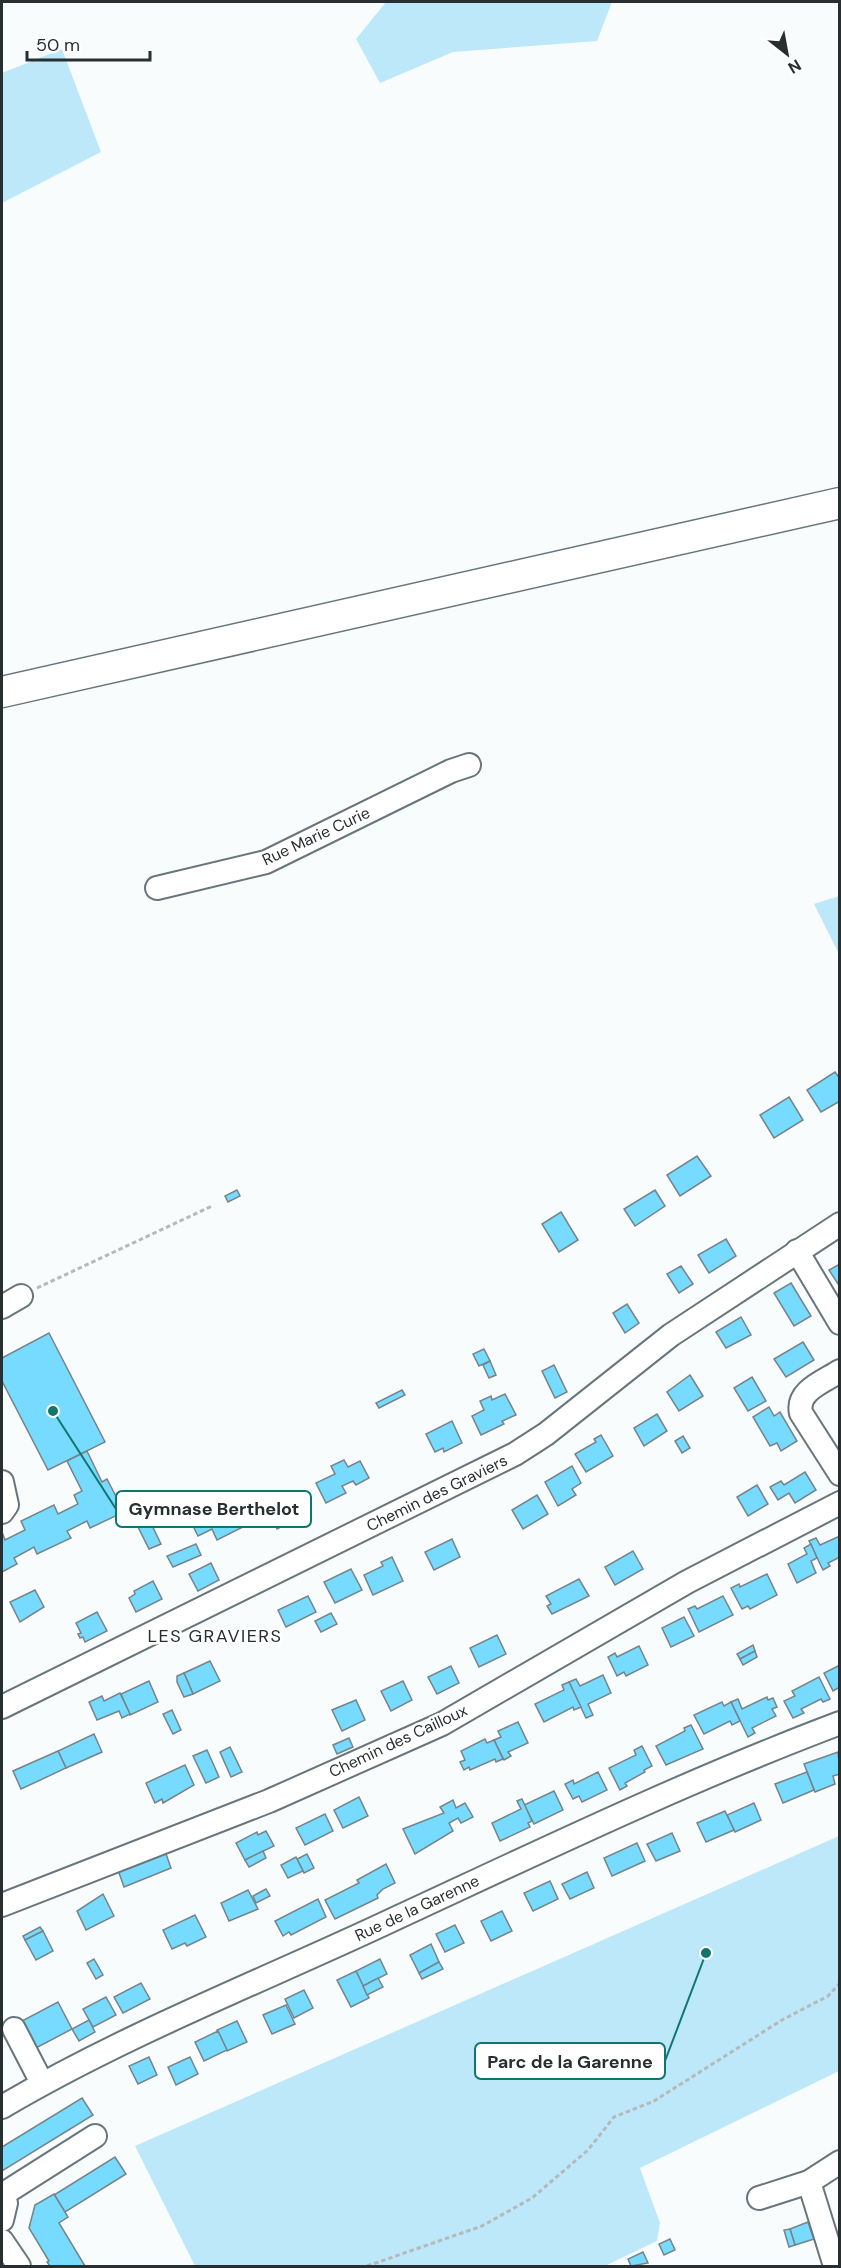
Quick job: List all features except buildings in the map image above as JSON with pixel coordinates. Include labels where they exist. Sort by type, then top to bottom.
[{"type":"main road","points":[[2,692],[840,504]]},
{"type":"street","name":"Rue Marie Curie","points":[[157,888],[266,862],[451,771],[469,765]]},
{"type":"street","name":"Chemin des Graviers","points":[[2,1707],[515,1454],[546,1434],[671,1335],[840,1224]]},
{"type":"street","points":[[797,1251],[840,1323]]},
{"type":"street","points":[[2,1307],[21,1296]]},
{"type":"street","points":[[840,1371],[804,1394],[799,1404],[801,1413],[840,1474]]},
{"type":"street","points":[[2,1482],[8,1505],[2,1512]]},
{"type":"street","name":"Chemin des Cailloux","points":[[2,1905],[269,1801],[442,1724],[687,1582],[840,1503]]},
{"type":"street","name":"Rue de la Garenne","points":[[2,2107],[42,2083],[155,2025],[389,1922],[556,1842],[760,1753],[840,1723]]},
{"type":"street","points":[[14,2029],[42,2083]]},
{"type":"street","points":[[2,2220],[6,2203],[2,2195],[95,2136]]},
{"type":"street","points":[[759,2198],[809,2182],[840,2162]]},
{"type":"street","points":[[809,2182],[835,2266]]},
{"type":"street","points":[[2,2241],[18,2266]]},
{"type":"path","points":[[21,1296],[212,1206]]},
{"type":"path","points":[[367,2266],[482,2226],[532,2198],[588,2150],[614,2117],[654,2101],[782,2020],[828,1996],[840,1983]]},
{"type":"shaded area","points":[[386,2],[612,2],[597,41],[453,52],[380,83],[356,39]]},
{"type":"shaded area","points":[[62,49],[101,152],[2,203],[2,73]]},
{"type":"shaded area","points":[[840,896],[839,954],[814,904]]},
{"type":"shaded area","points":[[839,1836],[839,2071],[640,2168],[660,2223],[657,2241],[605,2266],[195,2266],[135,2146]]},
{"type":"place","name":"Gymnase Berthelot","points":[[53,1411]]},
{"type":"place","name":"Parc de la Garenne","points":[[706,1953]]},
{"type":"district","name":"LES GRAVIERS","points":[[215,1636]]}]
